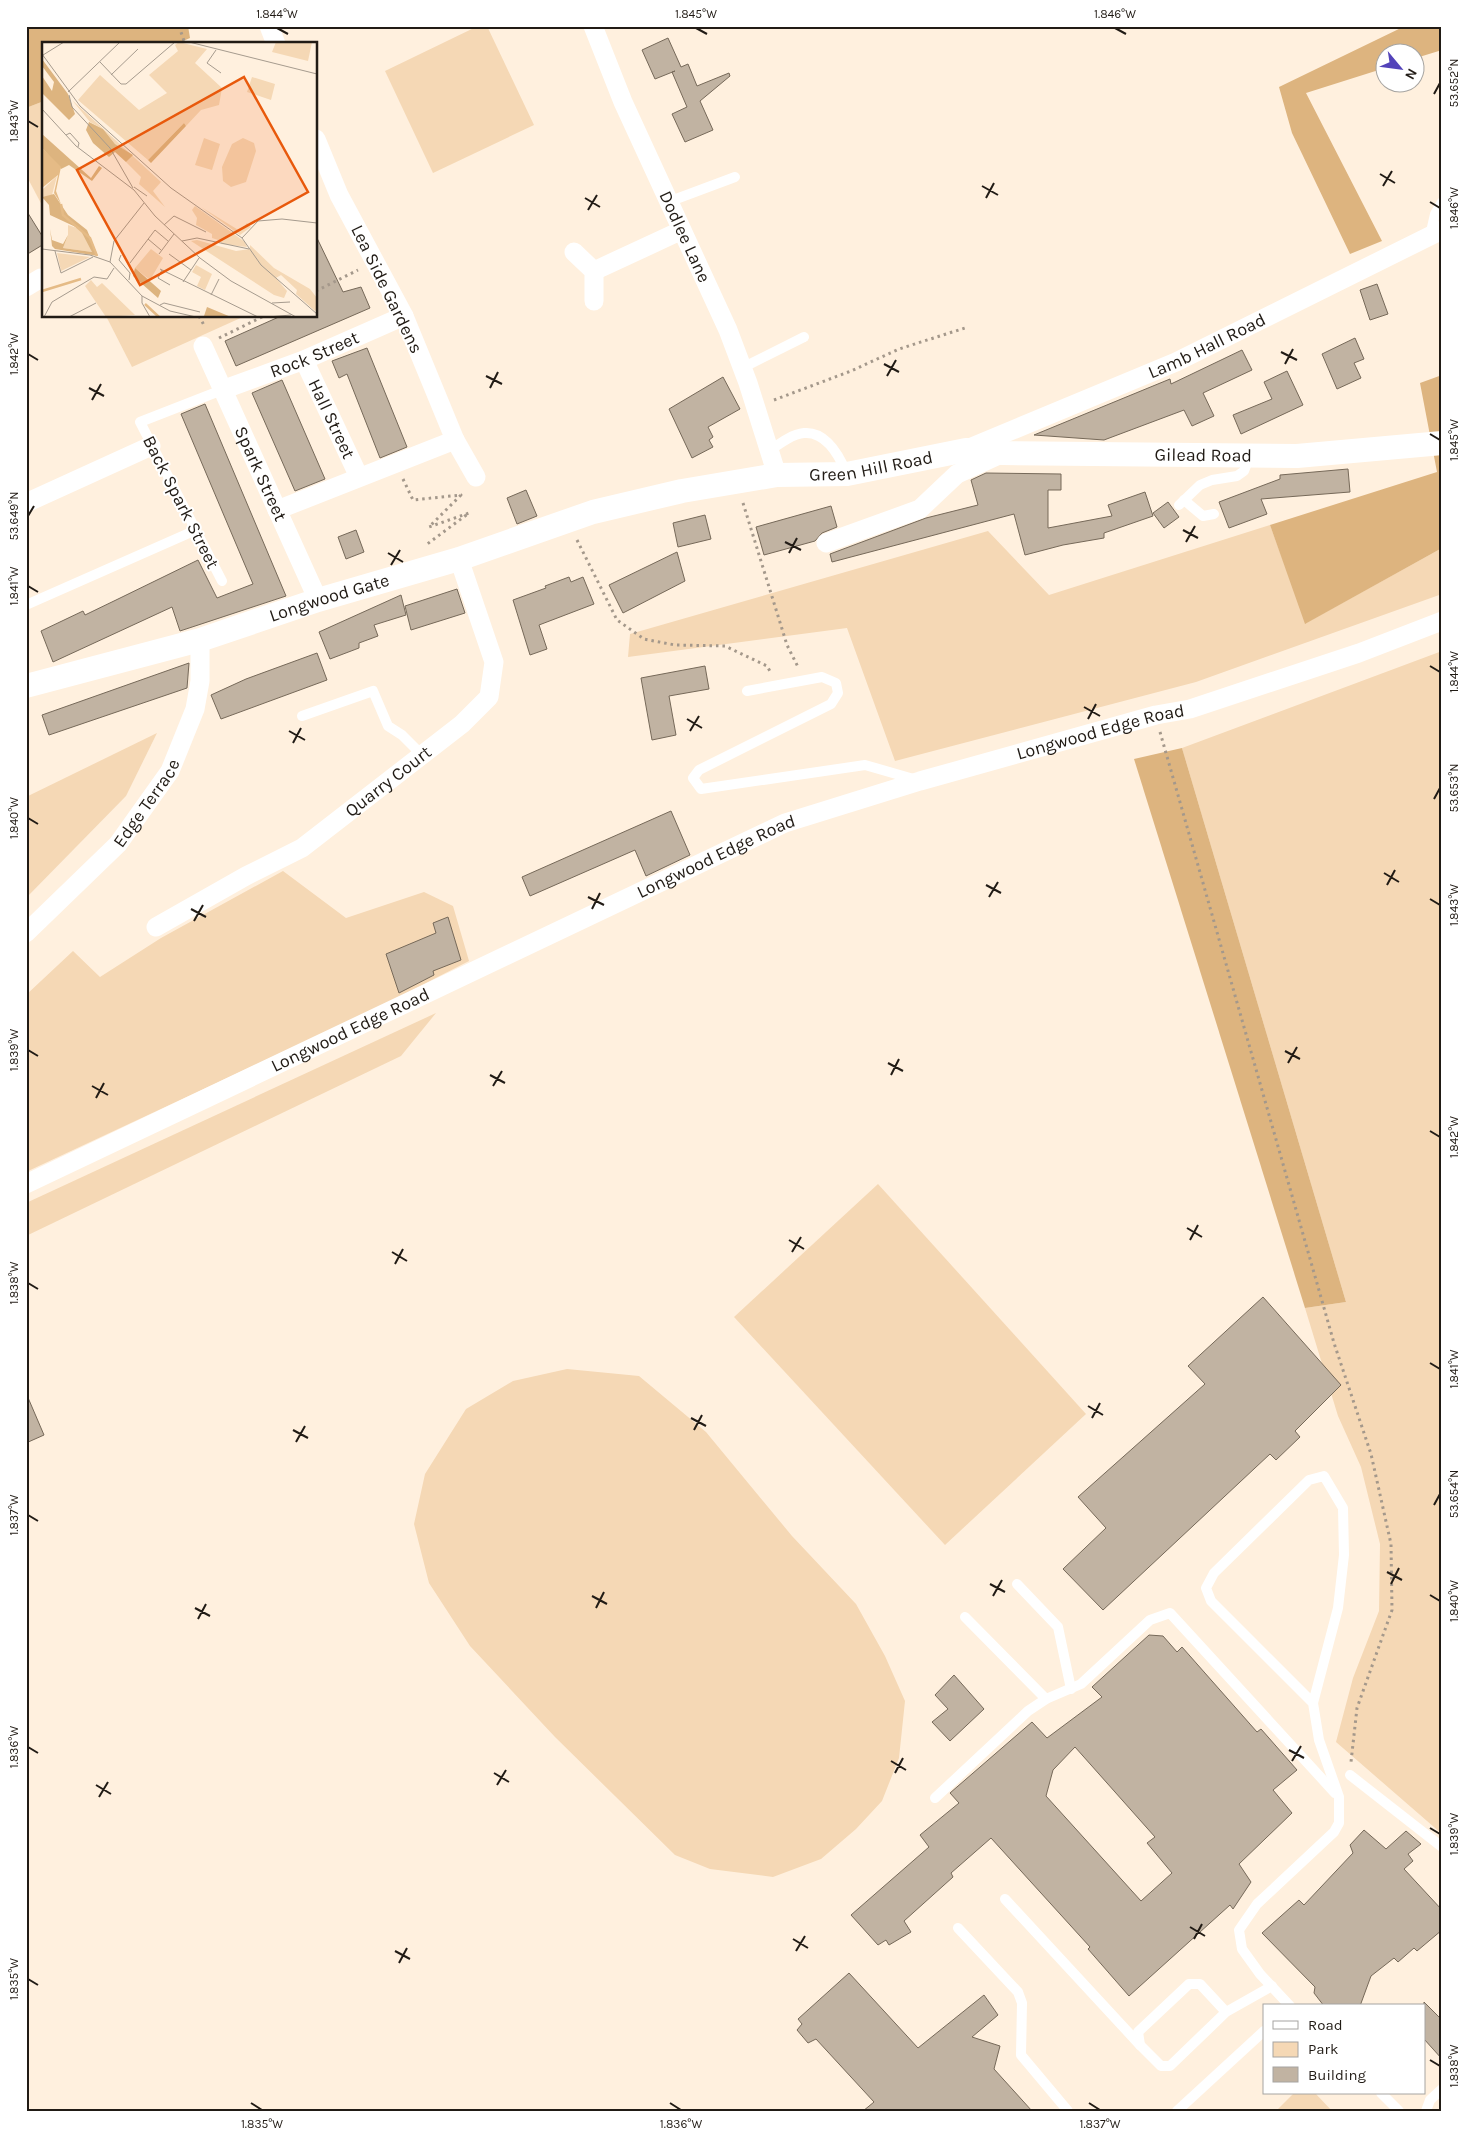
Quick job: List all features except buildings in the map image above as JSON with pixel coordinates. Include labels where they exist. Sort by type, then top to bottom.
[{"type":"street","points":[[269,26],[275,42]]},
{"type":"street","name":"Dodlee Lane","points":[[593,26],[623,102],[680,231],[728,330],[756,407],[777,475]]},
{"type":"street","name":"Lea Side Gardens","points":[[318,145],[339,195],[404,316],[455,440],[476,477]]},
{"type":"street","points":[[594,271],[680,231]]},
{"type":"street","name":"Lamb Hall Road","points":[[966,450],[1176,362],[1436,233]]},
{"type":"street","points":[[574,252],[594,271],[594,301]]},
{"type":"street","name":"Rock Street","points":[[222,390],[304,360],[404,316]]},
{"type":"street","name":"Spark Street","points":[[202,346],[318,600]]},
{"type":"street","name":"Hall Street","points":[[304,360],[359,477]]},
{"type":"street","points":[[277,510],[455,440]]},
{"type":"street","name":"Gilead Road","points":[[966,450],[1002,453],[1297,456],[1442,443]]},
{"type":"street","points":[[26,503],[151,446]]},
{"type":"street","name":"Green Hill Road","points":[[777,475],[847,474],[966,450]]},
{"type":"street","points":[[826,543],[920,509],[957,474],[1002,453]]},
{"type":"street","name":"Longwood Gate","points":[[26,686],[200,640],[318,600],[459,559],[593,512],[682,491],[777,475]]},
{"type":"street","name":"Quarry Court","points":[[156,927],[246,876],[302,848],[462,724],[489,697],[494,662],[459,559]]},
{"type":"street","name":"Longwood Edge Road","points":[[26,1184],[785,823],[920,781],[1156,715],[1190,709],[1358,653],[1442,621]]},
{"type":"street","name":"Edge Terrace","points":[[26,933],[118,844],[170,771],[195,709],[200,681],[200,640]]},
{"type":"lane","points":[[668,202],[735,177]]},
{"type":"lane","points":[[1436,233],[1435,214],[1442,202]]},
{"type":"lane","points":[[742,368],[804,337]]},
{"type":"lane","name":"Back Spark Street","points":[[222,390],[140,422],[222,581]]},
{"type":"lane","points":[[769,451],[787,439],[805,433],[819,436],[832,445],[840,456],[847,474]]},
{"type":"lane","points":[[1214,514],[1203,516],[1182,503],[1200,485],[1212,480],[1237,476],[1244,471],[1250,455]]},
{"type":"lane","points":[[26,605],[196,530]]},
{"type":"lane","points":[[747,692],[780,687],[822,677],[836,683],[838,693],[831,704],[699,770],[693,778],[701,789],[865,765],[920,781]]},
{"type":"lane","points":[[302,716],[373,691],[388,726],[402,735],[422,755]]},
{"type":"lane","points":[[1288,2004],[1242,1949],[1239,1930],[1257,1904],[1334,1832],[1339,1822],[1339,1797],[1319,1740],[1313,1703],[1338,1608],[1344,1555],[1343,1508],[1324,1476],[1309,1480],[1214,1573],[1206,1588],[1211,1601],[1313,1703]]},
{"type":"lane","points":[[1017,1584],[1058,1627],[1071,1689]]},
{"type":"lane","points":[[935,1798],[1028,1711],[1046,1699],[1081,1684],[1150,1620],[1170,1613],[1339,1797]]},
{"type":"lane","points":[[965,1617],[1046,1699]]},
{"type":"lane","points":[[1350,1775],[1442,1847]]},
{"type":"lane","points":[[1005,1899],[1161,2066],[1170,2066],[1226,2012],[1272,1986]]},
{"type":"lane","points":[[958,1928],[1018,1992],[1022,2003],[1021,2055],[1068,2111]]},
{"type":"lane","points":[[1140,2045],[1138,2032],[1189,1984],[1200,1984],[1226,2012]]},
{"type":"lane","points":[[1177,2111],[1263,2032]]},
{"type":"lane","points":[[1426,2111],[1430,2100],[1442,2089]]},
{"type":"lane","points":[[1382,2094],[1399,2111]]},
{"type":"path","points":[[179,26],[184,42]]},
{"type":"path","points":[[318,290],[375,262]]},
{"type":"path","points":[[202,346],[260,318]]},
{"type":"path","points":[[756,407],[852,371],[899,349],[965,328]]},
{"type":"path","points":[[396,463],[413,500],[461,495],[429,527],[469,513],[424,546],[425,569]]},
{"type":"path","points":[[737,483],[787,644],[798,666],[801,681]]},
{"type":"path","points":[[560,524],[576,539],[617,620],[644,639],[675,645],[725,646],[767,666],[780,687]]},
{"type":"path","points":[[1156,715],[1334,1343],[1371,1454],[1392,1544],[1392,1610],[1357,1708],[1350,1775]]},
{"type":"green space","points":[[478,26],[487,26],[534,125],[433,173],[385,71]]},
{"type":"green space","points":[[42,102],[42,205],[26,175],[26,108]]},
{"type":"green space","points":[[107,318],[241,318],[132,367]]},
{"type":"green space","points":[[1270,525],[1306,623],[1442,548],[1442,594],[1196,682],[895,761],[847,628],[628,657],[630,634],[988,531],[1049,595]]},
{"type":"green space","points":[[1442,651],[1442,1834],[1336,1742],[1353,1678],[1379,1611],[1380,1544],[1361,1467],[1338,1416],[1305,1308],[1346,1302],[1182,748]]},
{"type":"green space","points":[[157,733],[126,796],[26,898],[26,797]]},
{"type":"green space","points":[[283,871],[346,918],[424,892],[453,906],[469,961],[379,1007],[26,1172],[26,995],[73,951],[100,977],[161,938]]},
{"type":"green space","points":[[436,1013],[401,1056],[26,1236],[26,1203]]},
{"type":"green space","points":[[878,1184],[1086,1414],[945,1545],[734,1317]]},
{"type":"green space","points":[[567,1369],[639,1376],[706,1432],[792,1536],[856,1604],[885,1656],[905,1701],[899,1758],[882,1801],[856,1829],[821,1859],[773,1877],[710,1869],[675,1855],[555,1737],[470,1646],[429,1583],[414,1524],[425,1474],[466,1409],[513,1381]]},
{"type":"green space","points":[[1293,2094],[1316,2094],[1332,2111],[1276,2111]]},
{"type":"shaded area","points":[[26,26],[188,26],[190,38],[181,42],[42,42],[42,102],[26,108]]},
{"type":"shaded area","points":[[1405,26],[1442,26],[1442,50],[1426,55],[1426,42],[1376,42],[1376,71],[1306,93],[1382,241],[1350,254],[1292,133],[1279,87]]},
{"type":"shaded area","points":[[1442,375],[1442,548],[1305,624],[1270,525],[1437,472],[1420,383]]},
{"type":"shaded area","points":[[1182,748],[1346,1302],[1305,1308],[1134,759]]}]
